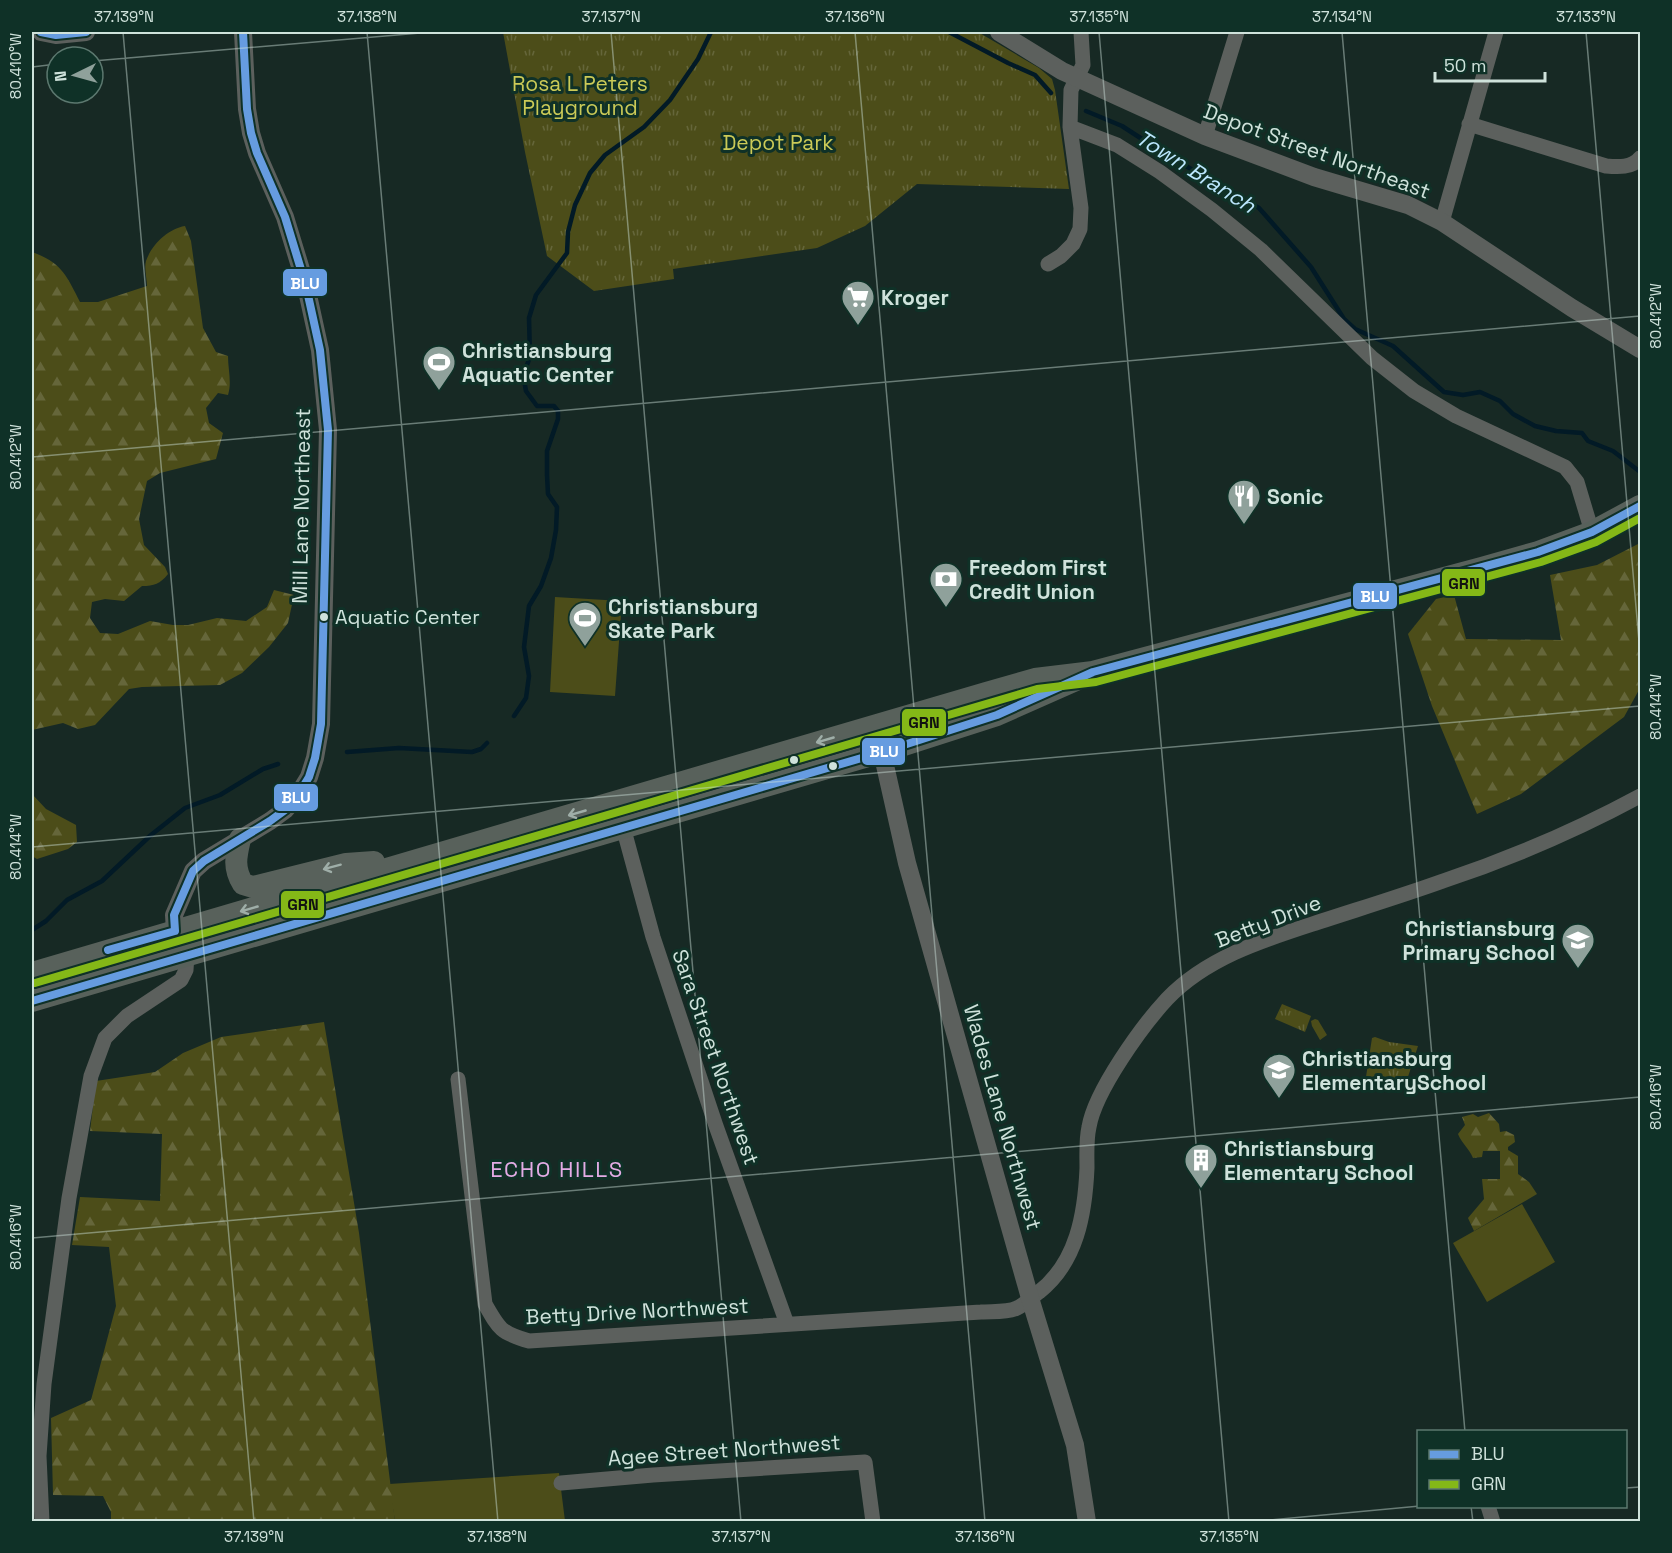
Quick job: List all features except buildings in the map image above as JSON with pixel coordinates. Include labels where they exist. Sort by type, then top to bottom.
[{"type":"main road","points":[[32,973],[1035,680],[1093,672],[1538,552],[1592,532],[1641,506]]},
{"type":"main road","points":[[32,1001],[882,752],[997,715],[1093,672]]},
{"type":"main road","points":[[240,838],[235,862],[237,874],[243,884],[253,887],[346,864],[411,861]]},
{"type":"street","points":[[41,32],[56,35],[86,32]]},
{"type":"street","name":"Mill Lane Northeast","points":[[175,930],[174,915],[193,871],[204,861],[285,810],[304,786],[315,758],[321,724],[328,430],[320,350],[306,286],[285,217],[257,153],[251,133],[247,109],[243,32]]},
{"type":"street","name":"Depot Street Northeast","points":[[999,32],[1076,78],[1204,136],[1302,173],[1408,205],[1442,222],[1572,308],[1641,349]]},
{"type":"street","points":[[1048,264],[1061,256],[1072,244],[1080,229],[1081,208],[1070,127],[1071,90],[1083,65],[1081,32]]},
{"type":"street","points":[[1204,136],[1237,32]]},
{"type":"street","points":[[1442,222],[1496,32]]},
{"type":"street","points":[[1469,124],[1606,166],[1628,166],[1641,158]]},
{"type":"street","points":[[1070,127],[1117,145],[1160,172],[1212,210],[1261,250],[1372,358],[1414,391],[1456,416],[1565,467],[1577,482],[1592,532]]},
{"type":"street","name":"Wades Lane Northwest","points":[[881,724],[882,752],[907,863],[1030,1298],[1075,1445],[1087,1521]]},
{"type":"street","name":"Betty Drive","points":[[1030,1298],[1051,1282],[1065,1264],[1074,1245],[1081,1222],[1086,1190],[1089,1126],[1097,1102],[1122,1057],[1168,998],[1227,956],[1268,939],[1445,881],[1532,849],[1578,829],[1641,796]]},
{"type":"street","name":"Sara Street Northwest","points":[[616,801],[653,937],[708,1104],[787,1324]]},
{"type":"street","points":[[42,1521],[39,1456],[44,1384],[69,1198],[91,1076],[105,1038],[127,1016],[181,980],[186,970],[187,955],[175,930]]},
{"type":"street","name":"Betty Drive Northwest","points":[[458,1079],[485,1304],[496,1324],[508,1335],[529,1341],[981,1312],[1017,1308],[1030,1298]]},
{"type":"street","name":"Agee Street Northwest","points":[[561,1483],[865,1462],[873,1521]]},
{"type":"green space","name":"Depot Park","points":[[503,32],[978,32],[1039,68],[1052,79],[1069,189],[917,184],[865,226],[817,248],[673,269],[674,279],[594,291],[547,256]]},
{"type":"green space","points":[[185,226],[191,241],[203,328],[216,352],[228,356],[230,381],[228,395],[218,393],[206,408],[209,423],[223,433],[216,459],[160,473],[147,481],[139,519],[144,545],[165,567],[168,574],[156,584],[142,586],[124,601],[105,599],[92,602],[90,618],[100,633],[118,634],[150,621],[188,625],[217,618],[246,621],[267,607],[274,590],[294,595],[288,623],[269,647],[242,673],[220,685],[129,689],[95,725],[78,729],[63,723],[32,730],[32,252],[57,265],[80,302],[98,302],[147,286],[145,264],[152,249],[161,238]]},
{"type":"green space","points":[[1640,543],[1640,688],[1624,717],[1521,794],[1477,814],[1432,706],[1408,634],[1436,599],[1454,595],[1466,639],[1561,640],[1550,575],[1597,565]]},
{"type":"green space","name":"Christiansburg Skate Park","points":[[555,597],[622,601],[615,696],[550,692]]},
{"type":"green space","points":[[32,794],[46,809],[76,825],[77,842],[68,849],[37,859],[32,856]]},
{"type":"green space","points":[[1282,1004],[1311,1016],[1305,1032],[1275,1019]]},
{"type":"green space","points":[[1315,1019],[1327,1035],[1320,1040],[1312,1026],[1311,1021]]},
{"type":"green space","points":[[324,1022],[359,1233],[395,1521],[111,1521],[111,1512],[103,1496],[53,1495],[51,1418],[91,1400],[116,1306],[109,1247],[72,1245],[80,1197],[160,1201],[162,1134],[90,1131],[96,1081],[155,1072],[183,1053],[221,1037]]},
{"type":"green space","points":[[1372,1038],[1389,1042],[1418,1046],[1405,1086],[1366,1077]]},
{"type":"green space","points":[[1489,1113],[1499,1124],[1500,1132],[1506,1131],[1514,1135],[1515,1142],[1508,1147],[1508,1150],[1518,1156],[1518,1174],[1529,1182],[1537,1194],[1474,1231],[1468,1218],[1484,1199],[1482,1179],[1500,1179],[1500,1151],[1483,1151],[1482,1157],[1473,1158],[1458,1134],[1465,1125],[1462,1117],[1473,1114],[1478,1117]]},
{"type":"green space","points":[[1522,1204],[1555,1262],[1487,1302],[1453,1243]]},
{"type":"green space","points":[[559,1473],[565,1521],[395,1521],[389,1484]]},
{"type":"waterway","name":"Town Branch","points":[[514,716],[526,698],[529,676],[524,647],[529,606],[541,586],[551,558],[557,507],[548,494],[547,451],[558,419],[558,411],[554,406],[537,406],[526,391],[525,370],[530,357],[529,318],[536,295],[567,253],[568,232],[575,205],[590,173],[605,155],[644,127],[670,100],[698,59],[711,32]]},
{"type":"waterway","name":"Town Branch","points":[[949,32],[1035,75],[1051,93]]},
{"type":"waterway","name":"Town Branch","points":[[1086,111],[1122,126],[1165,154],[1259,208],[1311,267],[1344,319],[1355,329],[1393,346],[1444,392],[1463,395],[1480,392],[1500,401],[1513,414],[1535,426],[1556,431],[1582,433],[1588,441],[1613,451],[1639,471]]},
{"type":"waterway","name":"Town Branch","points":[[347,752],[399,748],[472,752],[481,749],[487,743]]},
{"type":"waterway","name":"Town Branch","points":[[32,930],[46,921],[67,900],[102,881],[151,835],[185,808],[220,795],[263,769],[278,764]]},
{"type":"transit line","name":"BLU","points":[[41,32],[56,35],[86,32]]},
{"type":"transit line","name":"BLU","points":[[108,950],[175,931],[174,915],[193,871],[204,861],[270,821],[285,810],[298,795],[309,777],[321,724],[328,430],[320,350],[306,286],[285,217],[257,153],[251,133],[247,109],[243,32]]},
{"type":"transit line","name":"BLU","points":[[32,1001],[882,752],[997,715],[1093,672],[1538,552],[1592,532],[1640,506]]},
{"type":"transit line","name":"GRN","points":[[35,983],[1037,689],[1096,682],[1541,562],[1596,542],[1640,518]]},
{"type":"place","name":"Kroger","points":[[858,326]]},
{"type":"place","name":"Christiansburg Aquatic Center","points":[[439,391]]},
{"type":"place","name":"Sonic","points":[[1244,525]]},
{"type":"place","name":"Freedom First Credit Union","points":[[946,608]]},
{"type":"place","name":"Aquatic Center","points":[[324,617]]},
{"type":"place","name":"Christiansburg Skate Park","points":[[585,647]]},
{"type":"place","name":"Christiansburg Primary School","points":[[1578,969]]},
{"type":"place","name":"Christiansburg ElementarySchool","points":[[1279,1099]]},
{"type":"place","name":"Christiansburg Elementary School","points":[[1201,1189]]},
{"type":"district","name":"ECHO HILLS","points":[[557,1169]]},
{"type":"park label","name":"Rosa L Peters Playground","points":[[580,95]]}]
